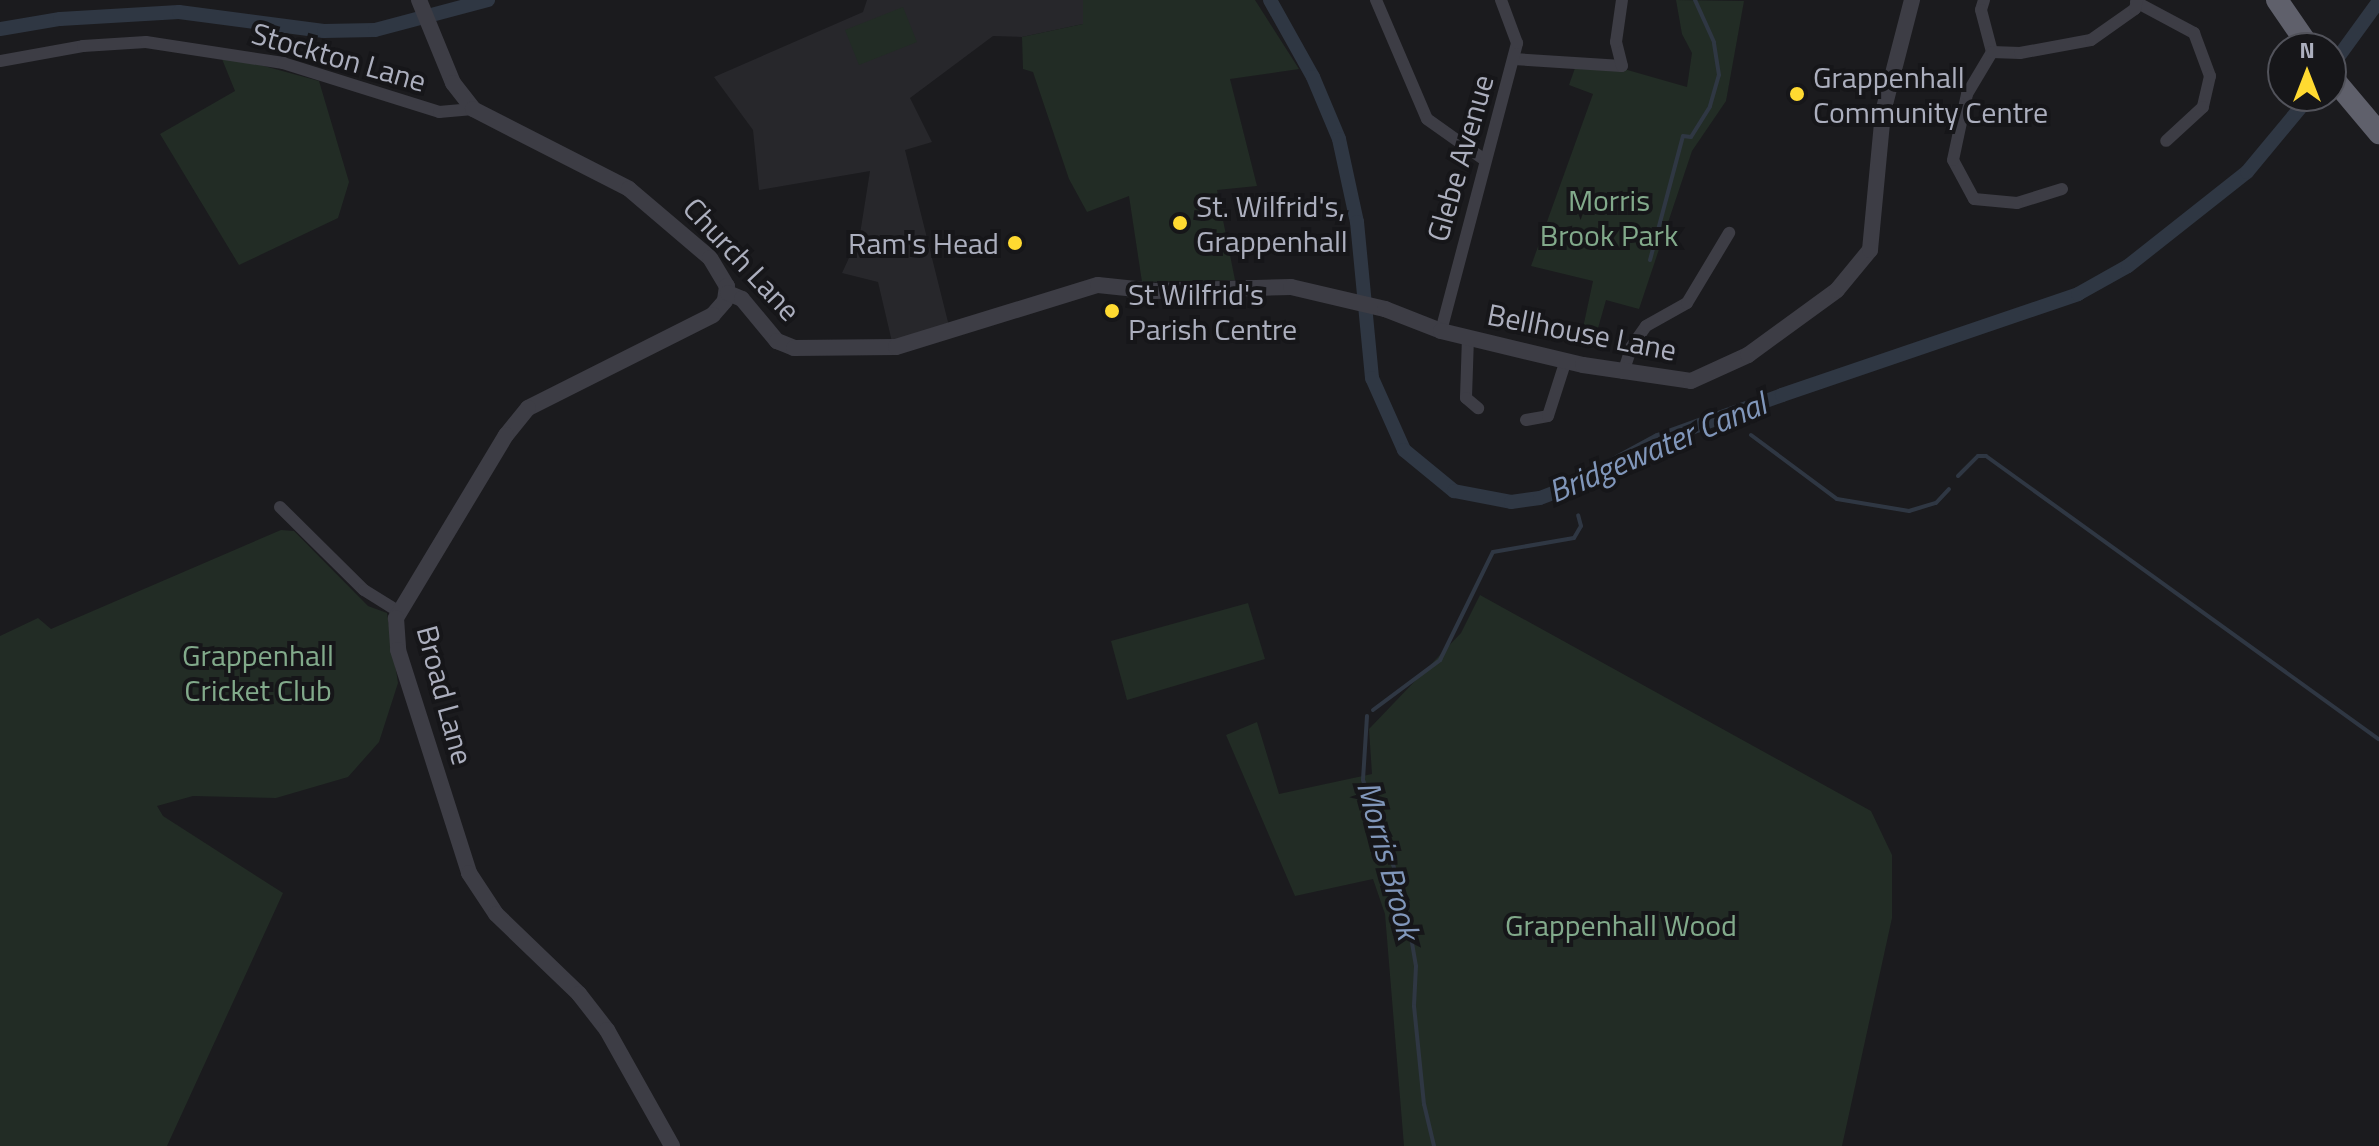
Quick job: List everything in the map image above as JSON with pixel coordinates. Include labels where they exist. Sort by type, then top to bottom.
[{"type":"highway","points":[[2277,0],[2299,32]]},
{"type":"highway","points":[[2347,96],[2379,133]]},
{"type":"street","points":[[1376,0],[1427,119],[1485,160]]},
{"type":"street","name":"Glebe Avenue","points":[[1441,331],[1517,43],[1501,0]]},
{"type":"street","points":[[1514,59],[1622,66],[1616,42],[1622,0]]},
{"type":"street","name":"Bellhouse Lane","points":[[1371,307],[1441,331],[1623,373],[1691,381],[1723,370],[1857,272],[1870,250],[1876,220],[1883,112],[1912,0]]},
{"type":"street","points":[[1984,0],[1981,10],[1992,52],[1967,94],[1953,160],[1974,199],[2017,203],[2062,189]]},
{"type":"street","points":[[1992,52],[2020,53],[2091,40],[2135,9],[2137,1],[2194,33],[2210,76],[2203,107],[2166,141]]},
{"type":"street","name":"Church Lane","points":[[420,5],[453,83],[473,109],[629,189],[710,258],[724,276],[728,293],[742,299],[777,341],[794,348],[896,347],[1098,285],[1155,291],[1278,286],[1371,307]]},
{"type":"street","name":"Stockton Lane","points":[[0,61],[83,46],[146,42],[283,63],[439,112],[473,109]]},
{"type":"street","points":[[1623,373],[1632,346],[1646,326],[1687,303],[1729,233]]},
{"type":"street","name":"Broad Lane","points":[[672,1146],[607,1030],[579,994],[496,914],[469,873],[398,650],[398,611],[528,408],[713,315],[728,293]]},
{"type":"street","points":[[1468,337],[1466,398],[1478,408]]},
{"type":"street","points":[[1526,420],[1548,416],[1566,360]]},
{"type":"street","points":[[280,507],[364,590],[398,611]]},
{"type":"shaded area","points":[[867,0],[1083,0],[1083,24],[1022,37],[993,36],[910,98],[932,142],[905,150],[949,326],[892,342],[878,282],[842,273],[860,234],[870,171],[759,190],[753,130],[714,77],[863,12]]},
{"type":"green space","points":[[1083,0],[1255,0],[1299,69],[1230,79],[1257,186],[1217,190],[1235,280],[1142,282],[1129,196],[1087,212],[1069,179],[1033,72],[1023,69],[1022,37],[1083,24]]},
{"type":"green space","name":"Morris Brook Park","points":[[1676,0],[1744,1],[1726,101],[1692,151],[1639,309],[1606,300],[1593,346],[1580,342],[1593,281],[1531,266],[1593,94],[1569,85],[1575,68],[1624,69],[1687,87],[1692,53],[1682,34]]},
{"type":"green space","points":[[903,7],[917,42],[859,65],[845,30]]},
{"type":"green space","points":[[220,54],[319,81],[349,182],[338,218],[239,265],[160,134],[235,91]]},
{"type":"green space","name":"Grappenhall Cricket Club","points":[[281,530],[294,531],[368,606],[387,613],[398,683],[379,742],[348,777],[276,798],[193,796],[157,806],[163,816],[283,893],[167,1146],[0,1146],[0,636],[38,618],[51,629]]},
{"type":"green space","name":"Grappenhall Wood","points":[[1480,595],[1871,811],[1892,855],[1892,918],[1842,1146],[1404,1146],[1385,914],[1373,879],[1295,896],[1226,735],[1257,722],[1279,794],[1372,774],[1369,729],[1461,633]]},
{"type":"green space","points":[[1248,603],[1265,659],[1127,700],[1111,641]]},
{"type":"waterway","name":"Bridgewater Canal","points":[[0,29],[60,19],[179,12],[324,31],[375,30],[488,0]]},
{"type":"waterway","name":"Bridgewater Canal","points":[[1270,0],[1313,77],[1339,139],[1357,222],[1372,378],[1404,450],[1454,491],[1511,502],[1540,498],[1577,484],[1658,440],[2078,294],[2128,266],[2247,172],[2297,112]]},
{"type":"waterway","points":[[1650,260],[1683,136],[1691,137],[1710,106],[1719,75],[1714,42],[1695,0]]},
{"type":"waterway","name":"Bridgewater Canal","points":[[2347,45],[2379,1]]},
{"type":"waterway","points":[[1751,435],[1837,499],[1909,511],[1936,503],[1949,489]]},
{"type":"waterway","points":[[1958,476],[1978,456],[1986,456],[2379,739]]},
{"type":"waterway","name":"Morris Brook","points":[[1373,710],[1440,660],[1493,552],[1574,538],[1581,526],[1578,515]]},
{"type":"waterway","name":"Morris Brook","points":[[1367,716],[1363,780],[1404,896],[1416,966],[1414,1006],[1424,1104],[1434,1146]]},
{"type":"place","name":"Grappenhall Community Centre","points":[[1797,94]]},
{"type":"place","name":"St. Wilfrid's, Grappenhall","points":[[1180,223]]},
{"type":"place","name":"Ram's Head","points":[[1015,243]]},
{"type":"place","name":"St Wilfrid's Parish Centre","points":[[1112,311]]}]
